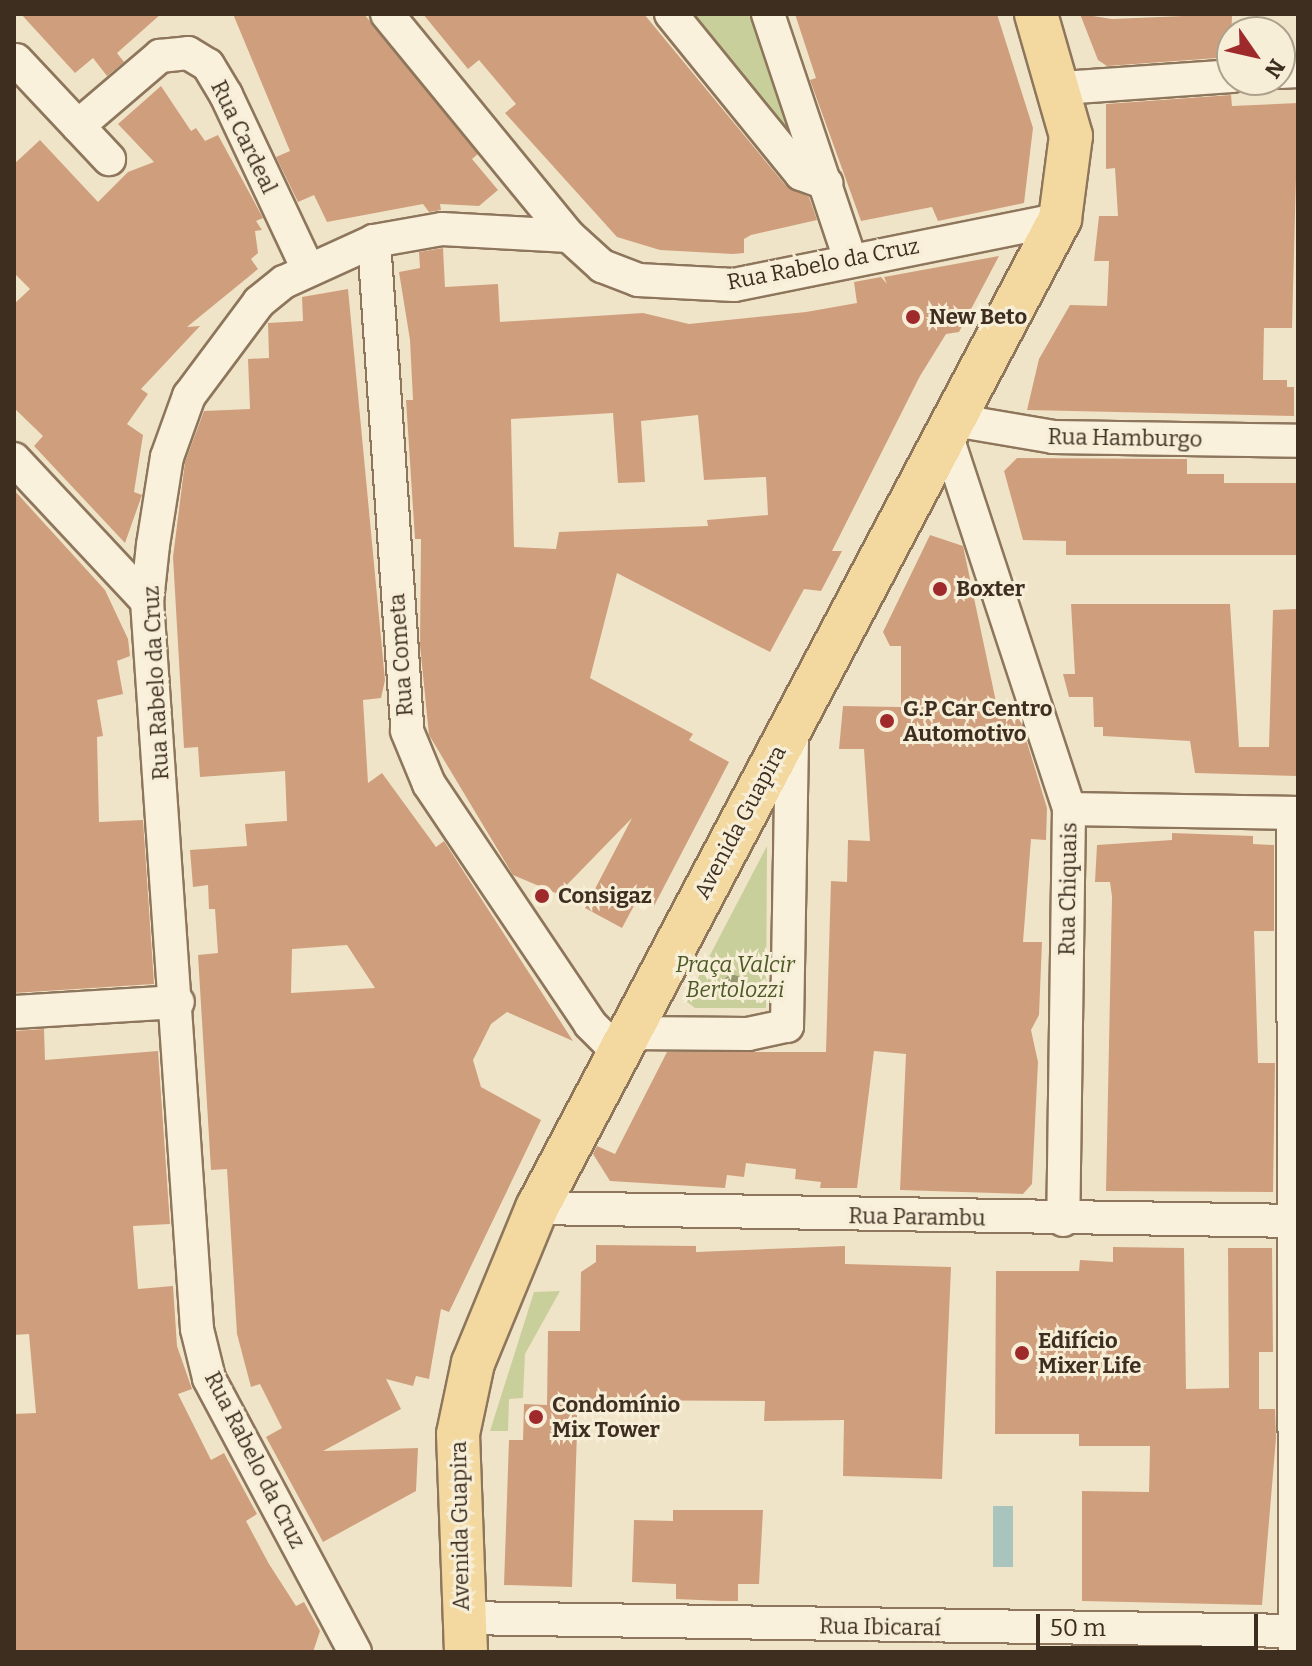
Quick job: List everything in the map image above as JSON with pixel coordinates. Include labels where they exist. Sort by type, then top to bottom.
[{"type":"main road","name":"Avenida Guapira","points":[[464,1635],[458,1434],[473,1363],[537,1208],[1060,219],[1071,136],[1062,88],[1036,14]]},
{"type":"street","points":[[387,14],[569,236]]},
{"type":"street","points":[[671,14],[801,174],[826,183]]},
{"type":"street","points":[[768,14],[850,259]]},
{"type":"street","name":"Rua Cardeal","points":[[78,126],[160,56],[188,53],[208,65],[226,95],[307,267]]},
{"type":"street","points":[[16,60],[109,159]]},
{"type":"street","points":[[1062,88],[1216,77]]},
{"type":"street","name":"Rua Rabelo da Cruz","points":[[355,1652],[209,1378],[197,1329],[178,1002],[147,601],[167,457],[189,396],[259,302],[307,267],[374,241],[442,229],[569,236],[602,266],[638,280],[734,285],[850,259],[1060,219]]},
{"type":"street","name":"Rua Cometa","points":[[374,241],[401,539],[402,696],[417,759],[590,1024],[624,1042]]},
{"type":"street","name":"Rua Hamburgo","points":[[950,427],[1053,437],[1298,441]]},
{"type":"street","name":"Rua Chiquais","points":[[950,427],[1069,809],[1063,1220]]},
{"type":"street","points":[[14,459],[147,601]]},
{"type":"street","points":[[624,1042],[748,1034],[787,1026],[792,723]]},
{"type":"street","points":[[1069,809],[1296,813],[1296,1638]]},
{"type":"street","points":[[14,1012],[178,1002]]},
{"type":"street","name":"Rua Parambu","points":[[537,1208],[1063,1220],[1294,1221]]},
{"type":"street","name":"Rua Ibicaraí","points":[[464,1635],[1296,1638]]},
{"type":"green space","points":[[687,14],[751,14],[816,163],[803,170]]},
{"type":"green space","name":"Praça Valcir Bertolozzi","points":[[767,846],[766,1008],[695,1008],[686,1001]]},
{"type":"green space","points":[[560,1291],[525,1354],[523,1398],[509,1399],[508,1431],[490,1431],[534,1292]]},
{"type":"water","points":[[993,1506],[1013,1506],[1013,1567],[993,1567]]},
{"type":"building","points":[[21,14],[161,14],[117,53],[124,62],[107,76],[93,58],[75,73]]},
{"type":"building","points":[[233,14],[364,14],[478,154],[472,159],[498,190],[479,206],[440,204],[441,210],[429,212],[423,204],[327,222],[314,195],[298,202],[276,157],[290,151]]},
{"type":"building","points":[[423,14],[644,14],[786,186],[809,197],[817,220],[751,235],[744,239],[744,253],[733,254],[660,250],[617,237],[505,113],[516,104],[479,60],[468,69]]},
{"type":"building","points":[[795,14],[997,14],[1033,128],[1024,203],[938,221],[932,207],[861,221],[810,80],[816,78]]},
{"type":"building","points":[[1080,14],[1112,19],[1232,14],[1216,16],[1216,58],[1107,66],[1098,60]]},
{"type":"building","points":[[161,86],[191,131],[196,128],[205,141],[218,135],[263,218],[256,221],[262,230],[255,231],[258,253],[251,259],[258,269],[187,327],[200,326],[141,389],[148,394],[127,424],[143,435],[134,492],[142,495],[125,543],[34,446],[43,436],[14,408],[14,304],[30,289],[14,273],[14,164],[40,140],[98,202],[128,172],[154,162],[118,124]]},
{"type":"building","points":[[1217,96],[1231,96],[1232,106],[1298,103],[1292,328],[1264,328],[1263,380],[1287,380],[1287,387],[1294,387],[1294,416],[1027,410],[1039,359],[1070,305],[1107,306],[1109,261],[1094,261],[1099,216],[1118,216],[1115,168],[1106,169],[1106,104]]},
{"type":"building","points":[[443,248],[445,287],[498,284],[500,322],[643,313],[689,324],[806,312],[857,303],[854,282],[881,277],[887,284],[884,277],[999,256],[959,332],[946,334],[920,376],[832,551],[842,551],[821,591],[804,589],[770,652],[617,573],[590,678],[693,734],[689,740],[729,762],[654,906],[637,900],[622,928],[585,908],[632,818],[558,894],[513,875],[429,735],[420,645],[421,539],[415,539],[406,400],[413,400],[410,340],[399,272],[420,268],[419,252]],"holes":[[[613,413],[618,483],[645,482],[641,421],[698,415],[704,480],[766,477],[768,515],[707,520],[708,526],[559,532],[556,549],[514,547],[511,419]]]},
{"type":"building","points":[[348,289],[385,680],[381,698],[363,700],[368,783],[382,773],[436,847],[444,841],[573,1041],[507,1012],[491,1024],[473,1060],[481,1087],[541,1120],[449,1312],[441,1309],[429,1379],[416,1376],[413,1386],[386,1379],[401,1409],[323,1451],[418,1448],[416,1491],[323,1542],[266,1437],[282,1428],[260,1384],[251,1387],[237,1334],[227,1169],[211,1170],[198,955],[218,953],[215,909],[209,909],[208,885],[193,887],[190,850],[247,846],[245,824],[287,821],[285,771],[200,777],[198,747],[184,748],[173,557],[185,462],[204,411],[250,409],[248,359],[269,358],[268,323],[303,321],[302,297]],"holes":[[[347,945],[375,988],[291,993],[292,949]]]},
{"type":"building","points":[[1017,458],[1187,459],[1187,474],[1224,474],[1224,483],[1298,483],[1298,555],[1066,555],[1066,541],[1023,540],[1004,471]]},
{"type":"building","points":[[14,490],[105,590],[128,639],[130,656],[117,661],[123,694],[97,700],[103,736],[97,737],[99,822],[143,820],[154,984],[14,993]]},
{"type":"building","points":[[930,535],[963,546],[999,716],[1019,716],[1047,808],[1046,840],[1031,839],[1023,942],[1042,942],[1039,1015],[1031,1030],[1038,1062],[1032,1184],[1023,1194],[900,1190],[906,1054],[874,1051],[857,1188],[820,1188],[821,1182],[795,1179],[796,1169],[746,1163],[744,1177],[727,1175],[725,1188],[610,1181],[593,1154],[597,1146],[615,1154],[667,1052],[826,1052],[831,881],[847,882],[848,840],[870,841],[864,749],[839,749],[843,706],[901,707],[901,646],[890,646],[883,632]]},
{"type":"building","points":[[1071,604],[1230,604],[1239,747],[1269,747],[1273,610],[1298,609],[1298,776],[1195,773],[1190,741],[1103,736],[1103,727],[1094,727],[1093,697],[1069,697],[1063,674],[1075,674]]},
{"type":"building","points":[[1172,833],[1253,836],[1253,844],[1274,845],[1274,931],[1254,931],[1258,1063],[1275,1063],[1273,1192],[1106,1191],[1112,897],[1110,882],[1095,882],[1097,845],[1172,840]]},
{"type":"building","points":[[44,1029],[45,1060],[158,1051],[170,1224],[133,1226],[138,1289],[173,1286],[177,1346],[192,1389],[178,1394],[211,1460],[224,1453],[257,1514],[246,1521],[269,1564],[296,1606],[304,1602],[320,1631],[313,1652],[14,1652],[14,1414],[36,1413],[29,1334],[14,1335],[14,1031]]},
{"type":"building","points":[[596,1245],[696,1246],[696,1252],[845,1246],[845,1264],[951,1267],[942,1479],[843,1476],[844,1420],[764,1421],[765,1401],[578,1400],[572,1587],[504,1585],[509,1440],[523,1440],[524,1404],[547,1405],[548,1331],[580,1331],[581,1272],[596,1262]]},
{"type":"building","points":[[1113,1247],[1184,1248],[1186,1389],[1229,1388],[1228,1248],[1272,1248],[1273,1352],[1259,1352],[1259,1409],[1275,1409],[1276,1438],[1262,1605],[1082,1601],[1082,1491],[1149,1492],[1150,1446],[1079,1446],[1079,1434],[995,1434],[996,1271],[1079,1271],[1080,1260],[1113,1262]]},
{"type":"building","points":[[673,1510],[763,1510],[759,1584],[738,1584],[738,1601],[722,1601],[676,1599],[676,1584],[632,1582],[634,1520],[673,1521]]},
{"type":"place","name":"New Beto","points":[[913,317]]},
{"type":"place","name":"Boxter","points":[[940,589]]},
{"type":"place","name":"G.P Car Centro Automotivo","points":[[887,721]]},
{"type":"place","name":"Consigaz","points":[[542,896]]},
{"type":"place","name":"Edifício Mixer Life","points":[[1022,1353]]},
{"type":"place","name":"Condomínio Mix Tower","points":[[536,1417]]}]
